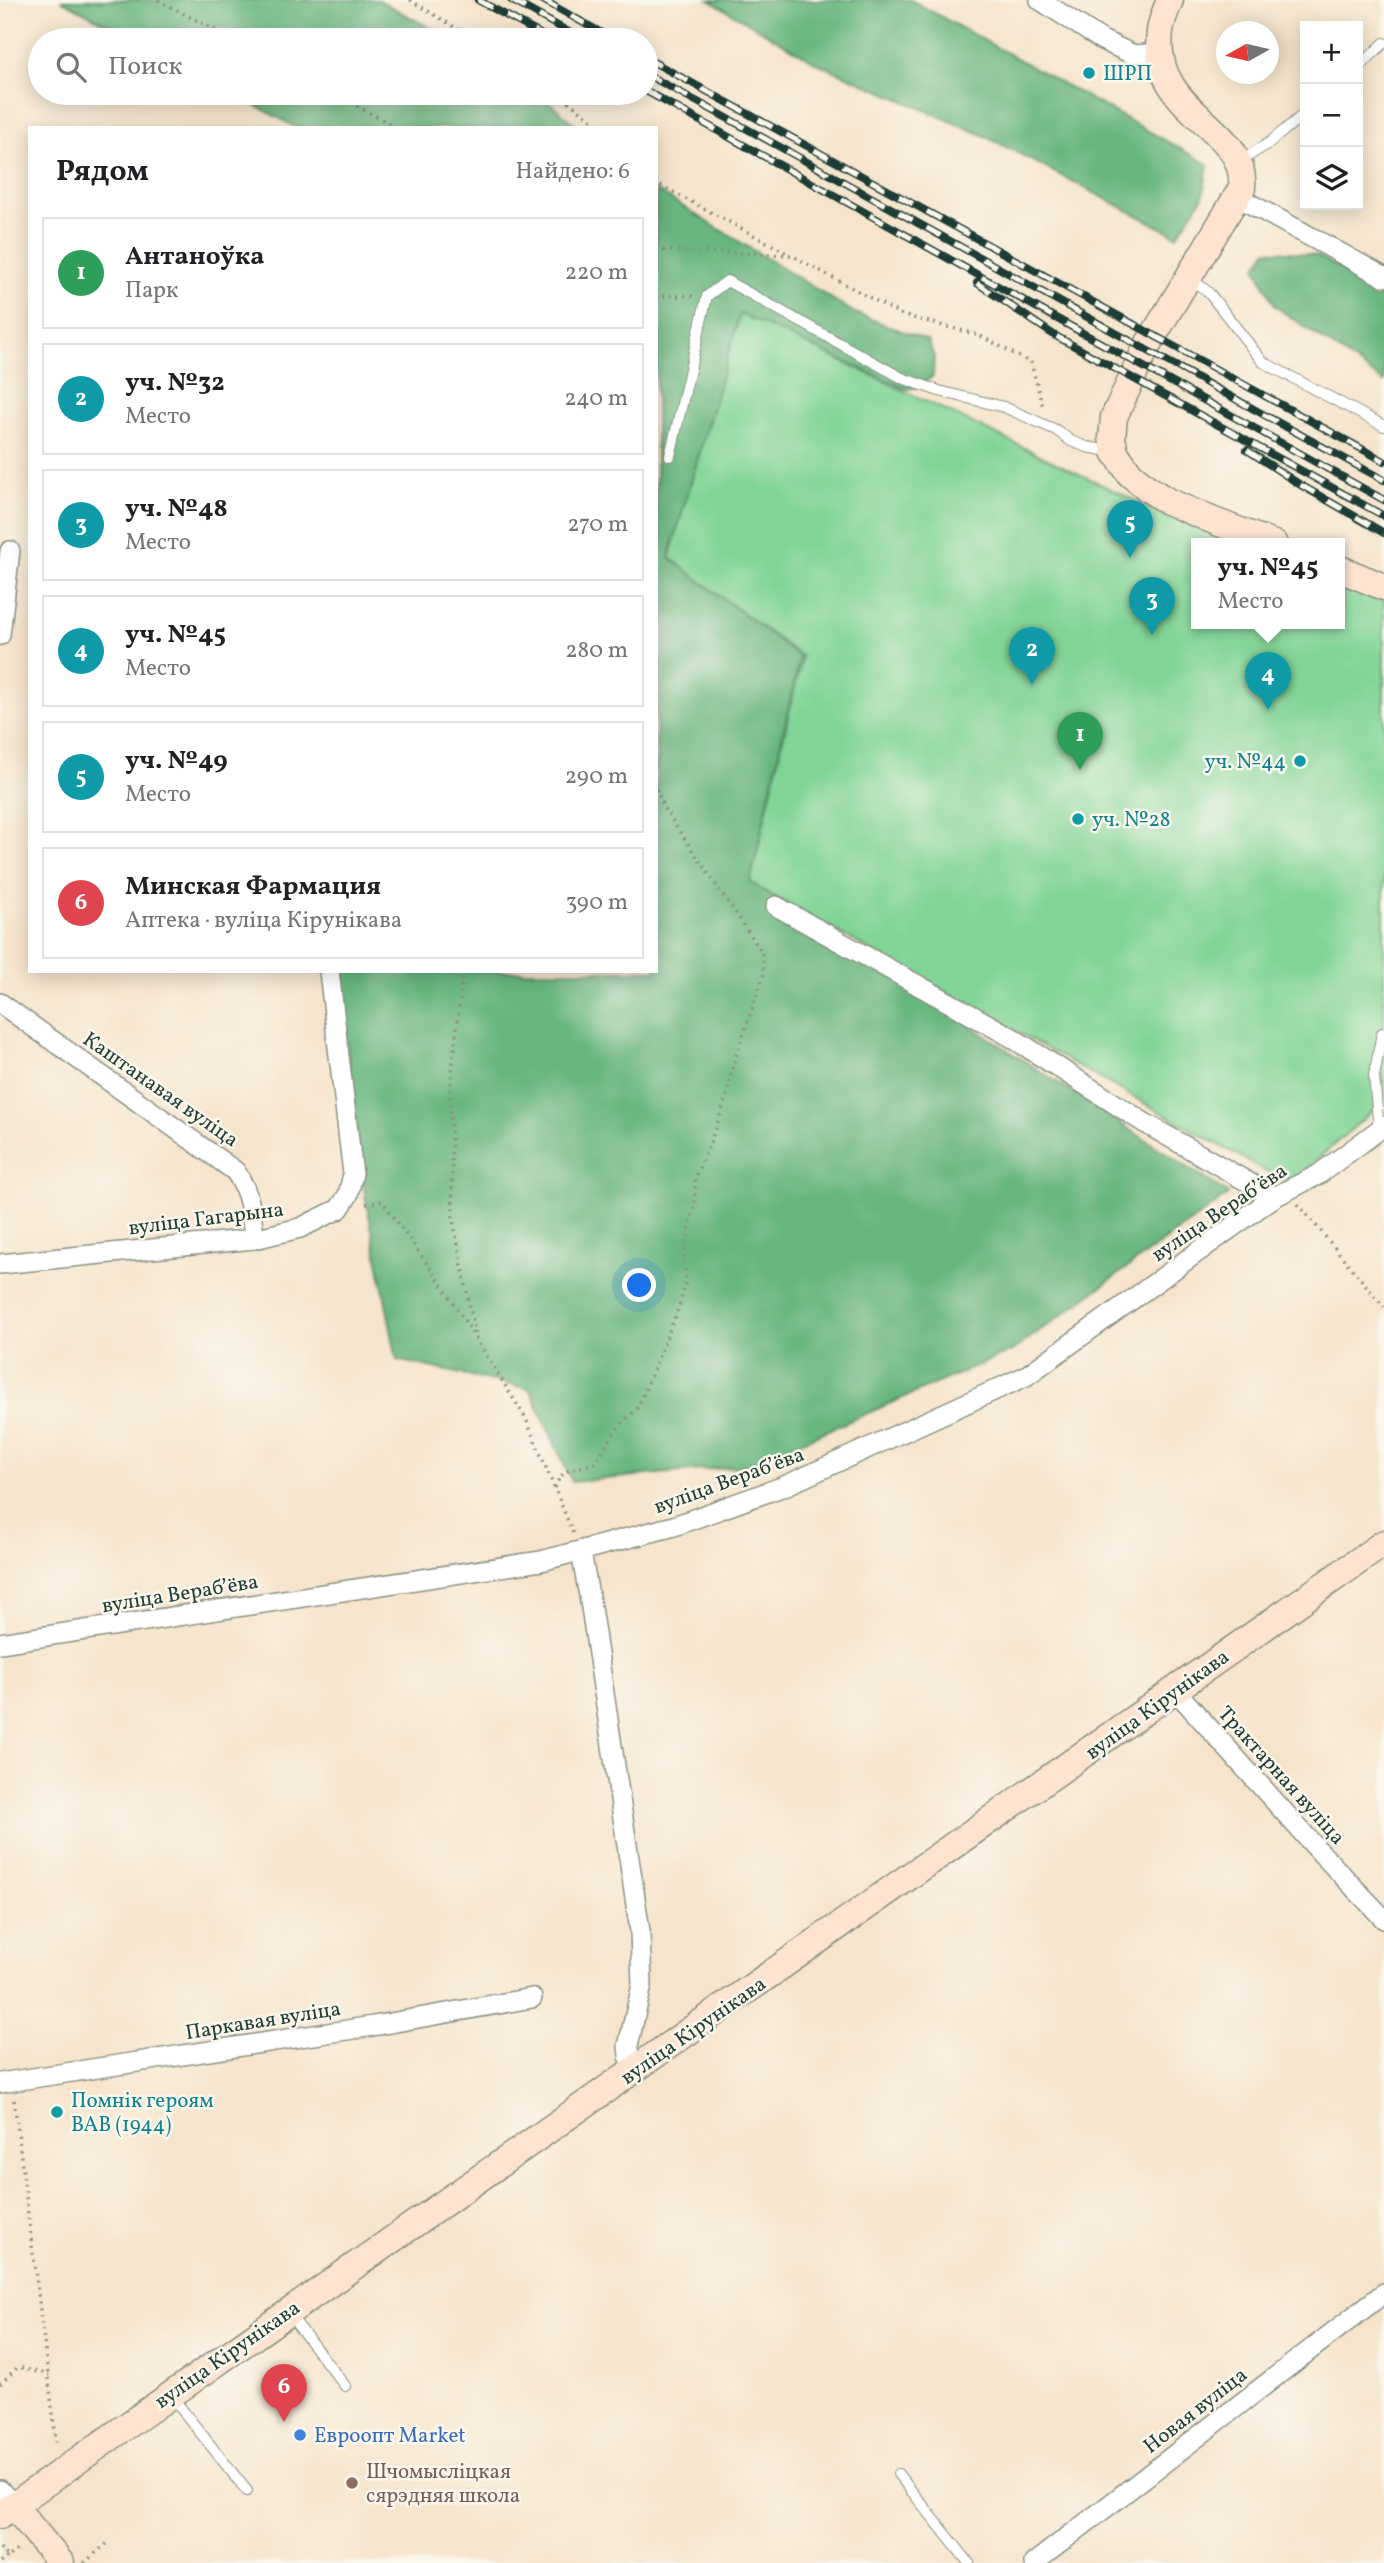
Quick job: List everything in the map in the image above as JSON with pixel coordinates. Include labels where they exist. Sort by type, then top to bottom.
[{"type":"street","points":[[1040,0],[1102,40],[1135,55],[1159,52]]},
{"type":"street","points":[[1170,0],[1160,29],[1159,52],[1164,78],[1184,104],[1221,137],[1239,162],[1243,178],[1238,197],[1146,348],[1118,407],[1111,426],[1115,452],[1130,474],[1167,501],[1259,538]]},
{"type":"street","points":[[1238,197],[1384,277]]},
{"type":"street","points":[[0,635],[10,551]]},
{"type":"street","points":[[1345,571],[1384,587]]},
{"type":"street","points":[[776,906],[1011,1037],[1143,1122],[1281,1194]]},
{"type":"street","points":[[329,973],[353,1174],[348,1195],[340,1209]]},
{"type":"street","name":"Каштанавая вуліца","points":[[0,1003],[235,1171],[244,1184],[250,1203],[254,1239]]},
{"type":"street","name":"вуліца Верабʼёва","points":[[0,1643],[541,1561],[674,1526],[787,1485],[1026,1376],[1281,1194],[1318,1175],[1382,1128]]},
{"type":"street","name":"вуліца Гагарына","points":[[0,1264],[254,1239],[300,1228],[340,1209]]},
{"type":"street","name":"вуліца Кірунікава","points":[[4,2503],[169,2394],[638,2069],[1384,1543]]},
{"type":"street","points":[[581,1552],[640,1931],[642,1985],[628,2046],[629,2056],[638,2069]]},
{"type":"street","name":"Трактарная вуліца","points":[[1175,1690],[1320,1852],[1384,1919]]},
{"type":"street","name":"Паркавая вуліца","points":[[6,2083],[373,2026],[532,1998]]},
{"type":"street","name":"Новая вуліца","points":[[1034,2563],[1384,2293]]},
{"type":"street","points":[[4,2503],[61,2563]]},
{"type":"lane","points":[[1363,63],[1384,43]]},
{"type":"lane","points":[[1239,162],[1269,144],[1300,117]]},
{"type":"lane","points":[[1189,277],[1209,293],[1263,362],[1384,425]]},
{"type":"lane","points":[[670,456],[707,296],[727,281],[902,378],[939,391],[1004,407],[1056,430],[1071,441],[1115,452]]},
{"type":"lane","points":[[1382,1128],[1374,1076],[1381,1033],[1384,1034]]},
{"type":"lane","points":[[288,2312],[345,2386]]},
{"type":"lane","points":[[169,2394],[247,2491]]},
{"type":"lane","points":[[898,2474],[968,2563]]},
{"type":"path","points":[[158,0],[210,28]]},
{"type":"path","points":[[410,0],[457,28]]},
{"type":"path","points":[[355,105],[394,126]]},
{"type":"path","points":[[573,105],[600,126]]},
{"type":"path","points":[[658,182],[902,315],[979,335],[1031,363],[1041,403],[1056,430]]},
{"type":"path","points":[[658,250],[791,256]]},
{"type":"path","points":[[658,296],[707,296]]},
{"type":"path","points":[[555,1488],[559,1475],[566,1470],[595,1463],[617,1430],[638,1407],[649,1381],[686,1282],[684,1253],[695,1203],[695,1178],[720,1117],[733,1065],[764,974],[762,952],[665,810],[658,793]]},
{"type":"path","points":[[463,973],[450,1091],[453,1220],[477,1341]]},
{"type":"path","points":[[1281,1194],[1384,1307]]},
{"type":"path","points":[[340,1209],[382,1201],[443,1286],[526,1419],[581,1552]]},
{"type":"path","points":[[6,2083],[49,2375],[58,2455]]},
{"type":"path","points":[[0,2384],[18,2367],[49,2375]]},
{"type":"path","points":[[84,2563],[110,2541]]},
{"type":"path","points":[[0,2548],[8,2557]]},
{"type":"path","points":[[0,2563],[20,2548],[26,2549]]},
{"type":"green space","points":[[61,0],[379,0],[430,28],[114,28]]},
{"type":"green space","points":[[709,0],[911,0],[1208,164],[1203,197],[1177,236],[985,136],[817,63]]},
{"type":"green space","points":[[255,105],[552,105],[578,126],[293,126]]},
{"type":"green space","points":[[658,191],[855,313],[928,341],[934,357],[933,376],[919,387],[906,389],[740,314],[669,557],[800,657],[750,882],[1229,1194],[1012,1351],[745,1466],[572,1482],[530,1389],[397,1360],[363,1184],[338,973],[658,973]]},
{"type":"green space","points":[[1267,250],[1316,255],[1384,294],[1384,382],[1275,306],[1256,267]]},
{"type":"green space","points":[[740,313],[1134,500],[1223,538],[1191,538],[1191,629],[1345,629],[1345,585],[1384,601],[1384,1101],[1289,1184],[750,883],[802,657],[669,558]]},
{"type":"railway","points":[[478,0],[529,28]]},
{"type":"railway","points":[[511,0],[561,28]]},
{"type":"railway","points":[[543,0],[593,28]]},
{"type":"railway","points":[[658,65],[1384,461]]},
{"type":"railway","points":[[658,81],[1384,480]]},
{"type":"railway","points":[[658,98],[1384,500]]},
{"type":"railway","points":[[977,283],[1054,335],[1384,516]]},
{"type":"railway","points":[[1247,450],[1299,484],[1384,533]]},
{"type":"place","name":"ШРП","points":[[1089,73]]},
{"type":"place","name":"уч. №49","points":[[1130,558]]},
{"type":"place","name":"уч. №48","points":[[1152,635]]},
{"type":"place","name":"уч. №32","points":[[1032,685]]},
{"type":"place","name":"уч. №45","points":[[1268,710]]},
{"type":"place","name":"уч. №44","points":[[1300,761]]},
{"type":"place","name":"Антаноўка","points":[[1080,770]]},
{"type":"place","name":"уч. №28","points":[[1078,819]]},
{"type":"place","name":"Помнік героям ВАВ (1944)","points":[[57,2112]]},
{"type":"place","name":"Минская Фармация","points":[[284,2422]]},
{"type":"place","name":"Евроопт Market","points":[[300,2435]]},
{"type":"place","name":"Шчомысліцкая сярэдняя школа","points":[[352,2483]]}]
